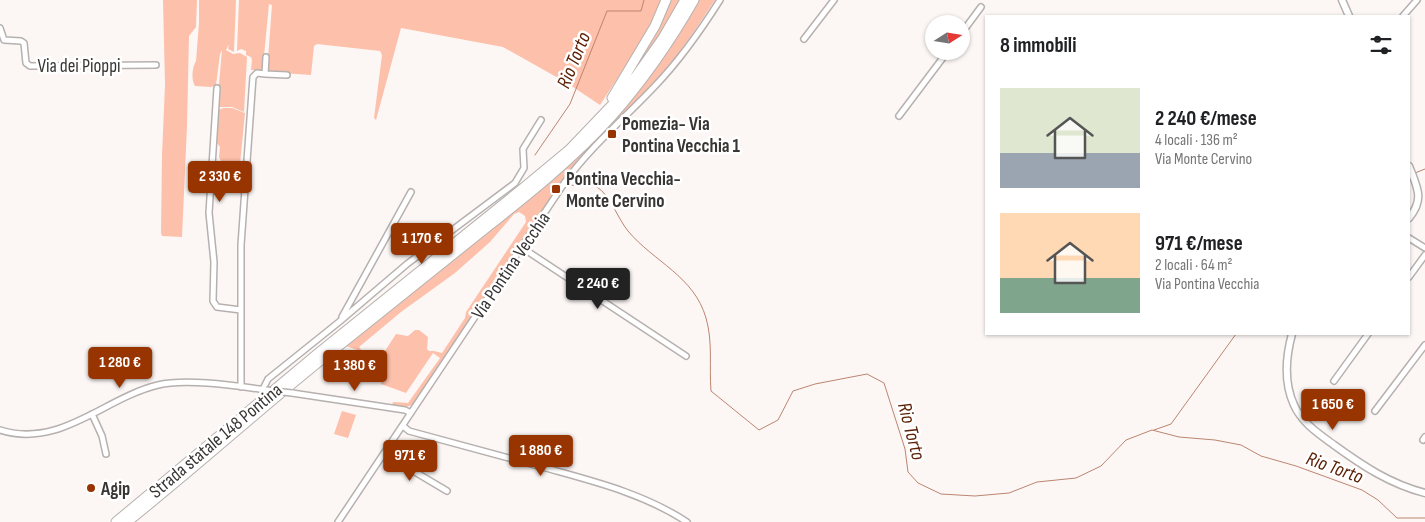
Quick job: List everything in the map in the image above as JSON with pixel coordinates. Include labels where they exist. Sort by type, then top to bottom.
[{"type":"highway","points":[[599,119],[655,26],[666,0]]},
{"type":"highway","points":[[652,61],[686,0]]},
{"type":"highway","points":[[652,61],[694,0]]},
{"type":"highway","name":"Strada statale 148 Pontina","points":[[555,167],[652,61]]},
{"type":"highway","name":"Strada statale 148 Pontina","points":[[127,522],[168,490],[544,176],[573,156],[611,117],[652,61]]},
{"type":"highway","name":"Strada statale 148 Pontina","points":[[116,522],[316,355],[544,176]]},
{"type":"street","name":"Via Pontina Vecchia","points":[[338,522],[521,247],[578,166],[665,75],[696,36],[720,0]]},
{"type":"street","points":[[804,38],[834,0]]},
{"type":"street","points":[[1342,0],[1349,15]]},
{"type":"street","points":[[1404,15],[1417,0]]},
{"type":"street","points":[[970,22],[981,7]]},
{"type":"street","name":"Via dei Pioppi","points":[[0,28],[4,40],[24,43],[26,61],[30,66],[156,65]]},
{"type":"street","points":[[265,74],[266,57]]},
{"type":"street","points":[[899,116],[941,60]]},
{"type":"street","points":[[241,387],[242,231],[253,77],[257,74],[287,75]]},
{"type":"street","points":[[217,88],[209,208],[214,262],[212,300],[217,307],[240,310]]},
{"type":"street","points":[[265,389],[268,379],[407,264],[515,183],[524,168],[523,149],[541,120]]},
{"type":"street","points":[[1410,169],[1419,198],[1416,209],[1410,217]]},
{"type":"street","points":[[339,322],[411,192]]},
{"type":"street","points":[[1410,239],[1425,248]]},
{"type":"street","points":[[521,247],[686,356]]},
{"type":"street","points":[[1410,276],[1425,255]]},
{"type":"street","points":[[1292,335],[1288,356],[1288,380],[1293,403],[1303,419],[1313,429],[1368,469],[1396,483],[1425,493]]},
{"type":"street","points":[[1334,381],[1367,335]]},
{"type":"street","points":[[1375,411],[1425,345]]},
{"type":"street","points":[[0,430],[26,435],[44,434],[92,414],[136,392],[164,384],[189,383],[265,389],[388,407],[411,413]]},
{"type":"street","points":[[92,414],[102,436],[106,454]]},
{"type":"street","points":[[403,426],[409,431],[635,495],[661,506],[687,522]]},
{"type":"street","points":[[383,455],[399,462],[447,491]]},
{"type":"shaded area","points":[[163,0],[197,0],[196,27],[189,36],[182,237],[162,236],[161,233],[165,85]]},
{"type":"shaded area","points":[[199,0],[236,0],[234,52],[228,49],[229,44],[226,50],[233,54],[240,53],[247,57],[244,112],[232,107],[217,107],[222,50],[216,85],[211,87],[195,86],[192,74],[196,61]]},
{"type":"shaded area","points":[[239,0],[662,0],[650,29],[600,105],[567,83],[503,47],[401,28],[376,120],[374,118],[382,55],[380,51],[317,44],[314,46],[311,75],[267,72],[272,5],[269,4],[262,70],[251,70],[251,57],[246,55],[246,51],[241,49],[237,51]]},
{"type":"shaded area","points":[[669,0],[681,0],[660,35],[631,76],[628,74]]},
{"type":"shaded area","points":[[697,0],[715,0],[666,69],[567,173],[412,405],[406,407],[392,405],[393,402],[408,403],[440,358],[433,353],[406,393],[381,384],[386,357],[385,351],[396,334],[408,336],[415,330],[419,330],[428,337],[427,349],[429,351],[442,353],[465,318],[466,312],[526,222],[525,216],[519,212],[514,214],[490,242],[455,273],[401,312],[359,347],[363,352],[346,346],[579,152]]},
{"type":"shaded area","points":[[224,108],[232,108],[245,113],[240,164],[221,161],[219,157],[217,112]]},
{"type":"shaded area","points":[[342,411],[356,415],[348,438],[334,434]]},
{"type":"waterway","name":"Rio Torto","points":[[535,155],[570,104],[607,11],[641,11],[644,0]]},
{"type":"waterway","points":[[1415,173],[1425,169]]},
{"type":"waterway","name":"Rio Torto","points":[[567,185],[595,186],[602,191],[628,231],[649,252],[683,280],[692,291],[700,303],[708,327],[711,391],[759,430],[778,420],[793,391],[815,384],[867,374],[884,383],[905,449],[908,472],[918,483],[941,494],[975,496],[1009,493],[1037,482],[1076,478],[1101,466],[1126,440],[1152,430],[1179,437],[1215,440],[1241,445],[1261,456],[1296,466],[1362,490],[1378,500],[1397,518],[1425,518]]},
{"type":"waterway","points":[[1154,430],[1171,424],[1235,335]]},
{"type":"place","name":"Pomezia- Via Pontina Vecchia 1","points":[[612,134]]},
{"type":"place","name":"Pontina Vecchia- Monte Cervino","points":[[556,189]]},
{"type":"place","name":"Agip","points":[[91,488]]}]
